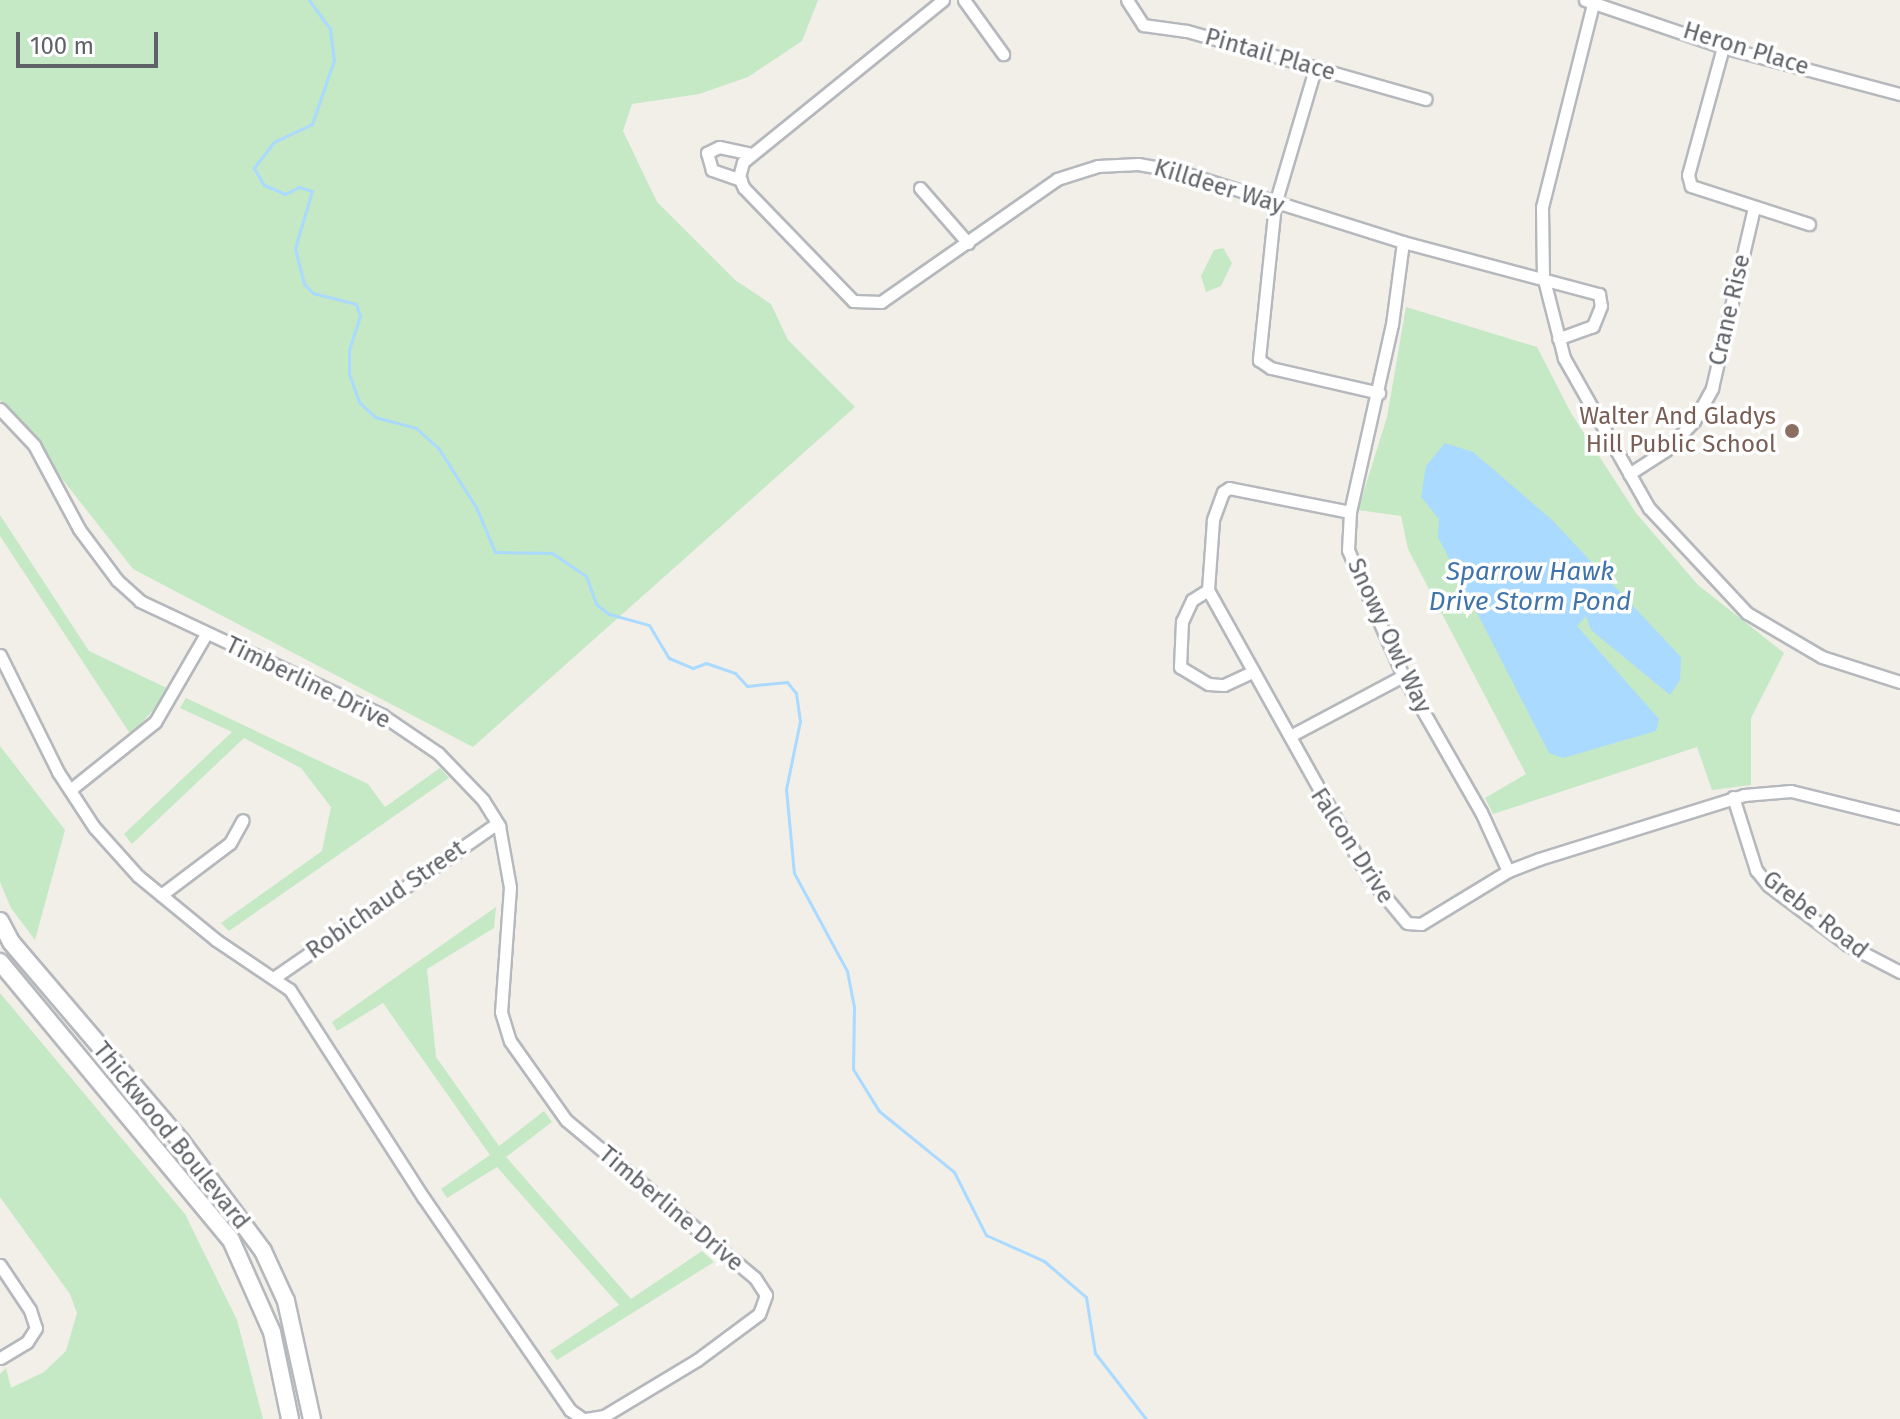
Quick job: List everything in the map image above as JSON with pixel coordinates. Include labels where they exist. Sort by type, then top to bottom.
[{"type":"main road","name":"Thickwood Boulevard","points":[[0,921],[11,942],[181,1141],[263,1251],[286,1301],[312,1419]]},
{"type":"main road","name":"Thickwood Boulevard","points":[[0,962],[231,1240],[272,1332],[290,1419]]},
{"type":"street","points":[[741,180],[743,162],[751,154],[943,0]]},
{"type":"street","points":[[964,0],[1003,54]]},
{"type":"street","name":"Pintail Place","points":[[1127,0],[1143,25],[1187,31],[1425,99]]},
{"type":"street","points":[[1591,1],[1542,207],[1543,276],[1558,339],[1594,416],[1665,528],[1747,613],[1822,657],[1900,682]]},
{"type":"street","name":"Heron Place","points":[[1591,1],[1723,47],[1900,94]]},
{"type":"street","points":[[1723,47],[1688,175],[1698,190],[1809,224]]},
{"type":"street","points":[[1315,69],[1275,204],[1259,360],[1271,368],[1379,393]]},
{"type":"street","name":"Killdeer Way","points":[[751,154],[719,147],[707,153],[712,170],[741,180],[853,301],[881,302],[1057,179],[1098,166],[1138,164],[1178,171],[1403,242],[1595,291],[1601,300],[1593,326],[1558,339]]},
{"type":"street","points":[[920,188],[968,243]]},
{"type":"street","name":"Crane Rise","points":[[1629,474],[1666,450],[1694,421],[1712,388],[1754,207]]},
{"type":"street","name":"Snowy Owl Way","points":[[1403,242],[1379,393],[1350,512],[1348,550],[1403,676],[1481,812],[1508,871]]},
{"type":"street","name":"Timberline Drive","points":[[0,409],[34,445],[79,529],[117,580],[140,601],[382,715],[438,753],[483,800],[497,823],[508,855],[510,887],[501,1012],[510,1041],[566,1120],[755,1278],[766,1295],[759,1314],[697,1360],[604,1416],[584,1419],[552,1385],[423,1197],[290,990],[216,940],[161,895],[94,827],[70,790],[0,655]]},
{"type":"street","points":[[1252,672],[1224,685],[1208,684],[1180,667],[1182,621],[1192,600],[1208,590],[1213,520],[1223,492],[1229,488],[1350,512]]},
{"type":"street","name":"Falcon Drive","points":[[1208,590],[1367,875],[1407,923],[1421,924],[1508,871],[1733,797],[1791,791],[1900,818]]},
{"type":"street","points":[[70,790],[155,722],[206,634]]},
{"type":"street","points":[[1290,736],[1403,676]]},
{"type":"street","name":"Grebe Road","points":[[1733,797],[1756,870],[1768,885],[1848,945],[1900,972]]},
{"type":"street","points":[[161,895],[230,843],[243,820]]},
{"type":"street","name":"Robichaud Street","points":[[275,977],[497,823]]},
{"type":"street","points":[[0,1265],[30,1310],[36,1328],[27,1342],[0,1358]]},
{"type":"green space","points":[[0,0],[818,0],[802,41],[748,77],[699,94],[632,104],[623,131],[657,202],[735,280],[771,304],[788,340],[855,407],[473,747],[133,569],[0,400]]},
{"type":"green space","points":[[1223,248],[1232,263],[1221,286],[1206,292],[1201,276],[1214,250]]},
{"type":"green space","points":[[1406,307],[1537,347],[1571,413],[1636,513],[1698,585],[1784,653],[1751,718],[1751,785],[1712,790],[1697,747],[1493,814],[1485,798],[1526,774],[1408,549],[1401,516],[1358,510],[1387,417]]},
{"type":"green space","points":[[0,515],[89,651],[171,690],[131,735],[0,536]]},
{"type":"green space","points":[[186,698],[368,784],[385,807],[440,768],[449,778],[229,931],[221,923],[322,851],[331,807],[301,768],[244,738],[132,844],[124,834],[232,732],[180,708]]},
{"type":"green space","points":[[0,746],[65,830],[35,940],[11,908],[0,882]]},
{"type":"green space","points":[[496,907],[494,928],[427,969],[436,1057],[499,1146],[544,1111],[552,1122],[506,1157],[631,1299],[702,1251],[714,1262],[557,1360],[550,1351],[619,1305],[497,1167],[447,1198],[441,1189],[490,1155],[383,1003],[337,1031],[332,1022]]},
{"type":"green space","points":[[0,993],[185,1214],[237,1320],[263,1419],[0,1419],[0,1374],[6,1368],[11,1388],[44,1372],[66,1351],[77,1313],[70,1294],[0,1197]]},
{"type":"water","name":"Sparrow Hawk Drive Storm Pond","points":[[1445,443],[1473,452],[1551,519],[1681,657],[1680,680],[1670,695],[1591,630],[1586,616],[1577,626],[1659,719],[1656,731],[1563,758],[1549,753],[1438,537],[1439,519],[1421,497],[1426,466]]},
{"type":"waterway","points":[[309,0],[330,29],[334,60],[312,124],[274,142],[254,168],[264,185],[285,194],[299,187],[312,191],[295,248],[304,284],[313,293],[356,304],[360,316],[349,349],[349,374],[359,402],[375,417],[416,428],[439,449],[476,507],[495,552],[552,553],[586,576],[596,604],[609,614],[649,625],[669,658],[693,668],[706,663],[735,673],[747,686],[787,682],[796,693],[800,721],[786,789],[794,873],[847,971],[854,1007],[853,1069],[879,1111],[954,1172],[986,1235],[1044,1261],[1086,1297],[1095,1353],[1146,1419]]},
{"type":"place","name":"Walter And Gladys Hill Public School","points":[[1792,431]]}]
